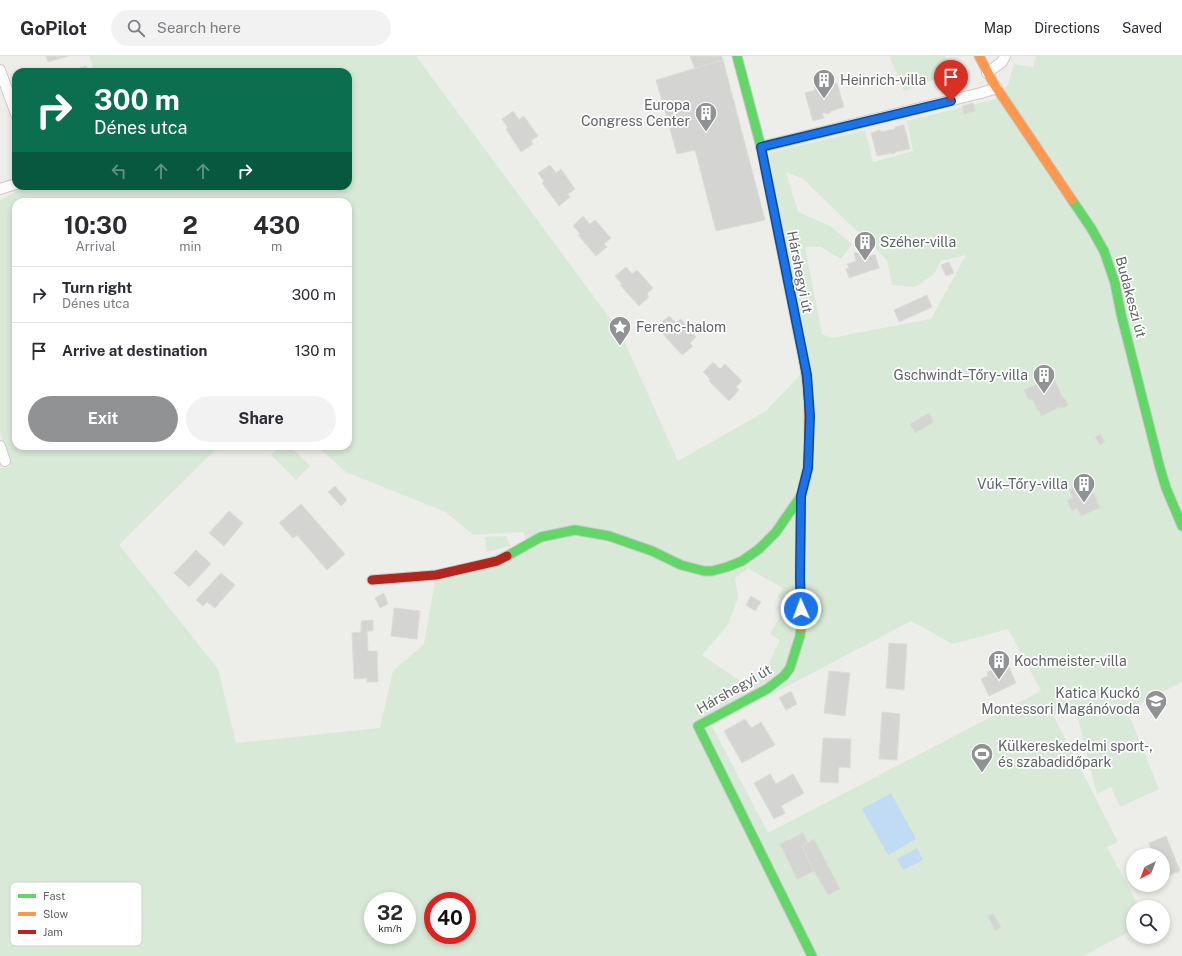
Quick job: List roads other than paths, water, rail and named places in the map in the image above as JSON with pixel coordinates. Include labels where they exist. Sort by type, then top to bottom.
[{"type":"street","name":"Hárshegyi út","points":[[737,56],[761,147],[807,375],[810,416],[808,468],[801,496],[801,624],[800,636],[790,668],[784,676],[767,689],[698,726],[812,956]]},
{"type":"street","name":"Budakeszi út","points":[[979,56],[987,73],[1091,228],[1106,258],[1115,284],[1121,314],[1160,468],[1166,488],[1182,526]]},
{"type":"street","points":[[987,73],[1002,62],[1005,56]]},
{"type":"street","points":[[0,70],[12,103]]},
{"type":"street","points":[[761,147],[974,95],[997,88]]},
{"type":"street","points":[[0,189],[12,185]]},
{"type":"street","points":[[0,446],[5,461]]},
{"type":"street","name":"Hárshegyi út","points":[[372,580],[436,575],[497,561],[541,537],[575,530],[609,536],[652,551],[681,565],[704,571],[712,571],[742,561],[759,549],[776,532],[801,496]]},
{"type":"water","points":[[891,793],[916,839],[888,855],[862,809]]},
{"type":"water","points":[[917,848],[923,860],[903,870],[897,859]]},
{"type":"place","name":"Heinrich-villa","points":[[824,100]]},
{"type":"place","name":"Europa Congress Center","points":[[706,132]]},
{"type":"place","name":"Széher-villa","points":[[865,262]]},
{"type":"place","name":"Ferenc-halom","points":[[620,346]]},
{"type":"place","name":"Gschwindt–Tőry-villa","points":[[1044,394]]},
{"type":"place","name":"Vúk–Tőry-villa","points":[[1084,504]]},
{"type":"place","name":"Kochmeister-villa","points":[[999,680]]},
{"type":"place","name":"Katica Kuckó Montessori Magánóvoda","points":[[1156,720]]},
{"type":"place","name":"Külkereskedelmi sport-, és szabadidőpark","points":[[982,774]]}]
